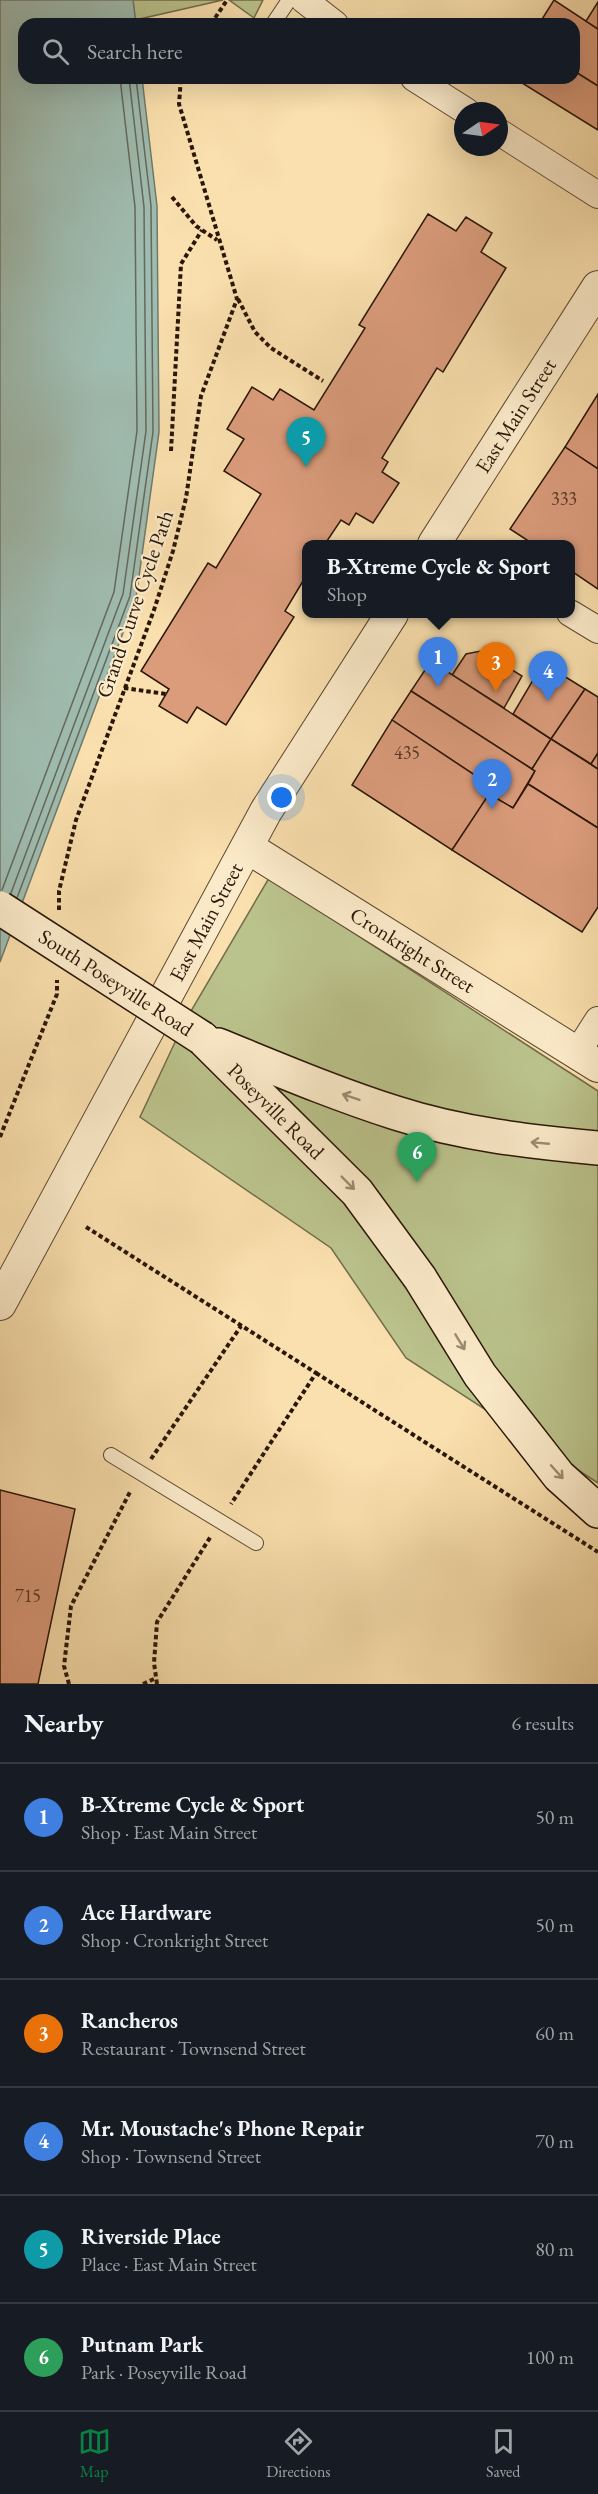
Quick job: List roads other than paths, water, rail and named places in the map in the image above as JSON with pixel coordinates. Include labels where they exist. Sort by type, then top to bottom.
[{"type":"main road","name":"South Poseyville Road","points":[[0,908],[202,1038]]},
{"type":"main road","name":"Poseyville Road","points":[[202,1038],[299,1079],[399,1114],[530,1142],[598,1148]]},
{"type":"main road","name":"Poseyville Road","points":[[202,1038],[357,1192],[420,1278],[480,1375],[559,1476],[598,1511]]},
{"type":"street","points":[[304,0],[327,18]]},
{"type":"street","points":[[423,84],[454,103]]},
{"type":"street","points":[[508,138],[598,195]]},
{"type":"street","name":"East Main Street","points":[[445,540],[598,287]]},
{"type":"street","points":[[575,616],[598,630]]},
{"type":"street","name":"East Main Street","points":[[0,1304],[276,795],[389,618]]},
{"type":"street","name":"Cronkright Street","points":[[247,847],[588,1059]]},
{"type":"street","points":[[588,1059],[598,1020]]},
{"type":"lane","points":[[277,18],[289,0]]},
{"type":"lane","points":[[111,1455],[256,1543]]},
{"type":"water","points":[[0,0],[133,0],[135,18],[18,18],[18,84],[143,84],[157,206],[159,432],[136,598],[0,962]]},
{"type":"place","name":"Riverside Place","points":[[306,467]]},
{"type":"place","name":"B-Xtreme Cycle & Sport","points":[[438,687]]},
{"type":"place","name":"Rancheros","points":[[496,692]]},
{"type":"place","name":"Mr. Moustache's Phone Repair","points":[[548,701]]},
{"type":"place","name":"Ace Hardware","points":[[492,809]]},
{"type":"place","name":"Putnam Park","points":[[417,1182]]}]
